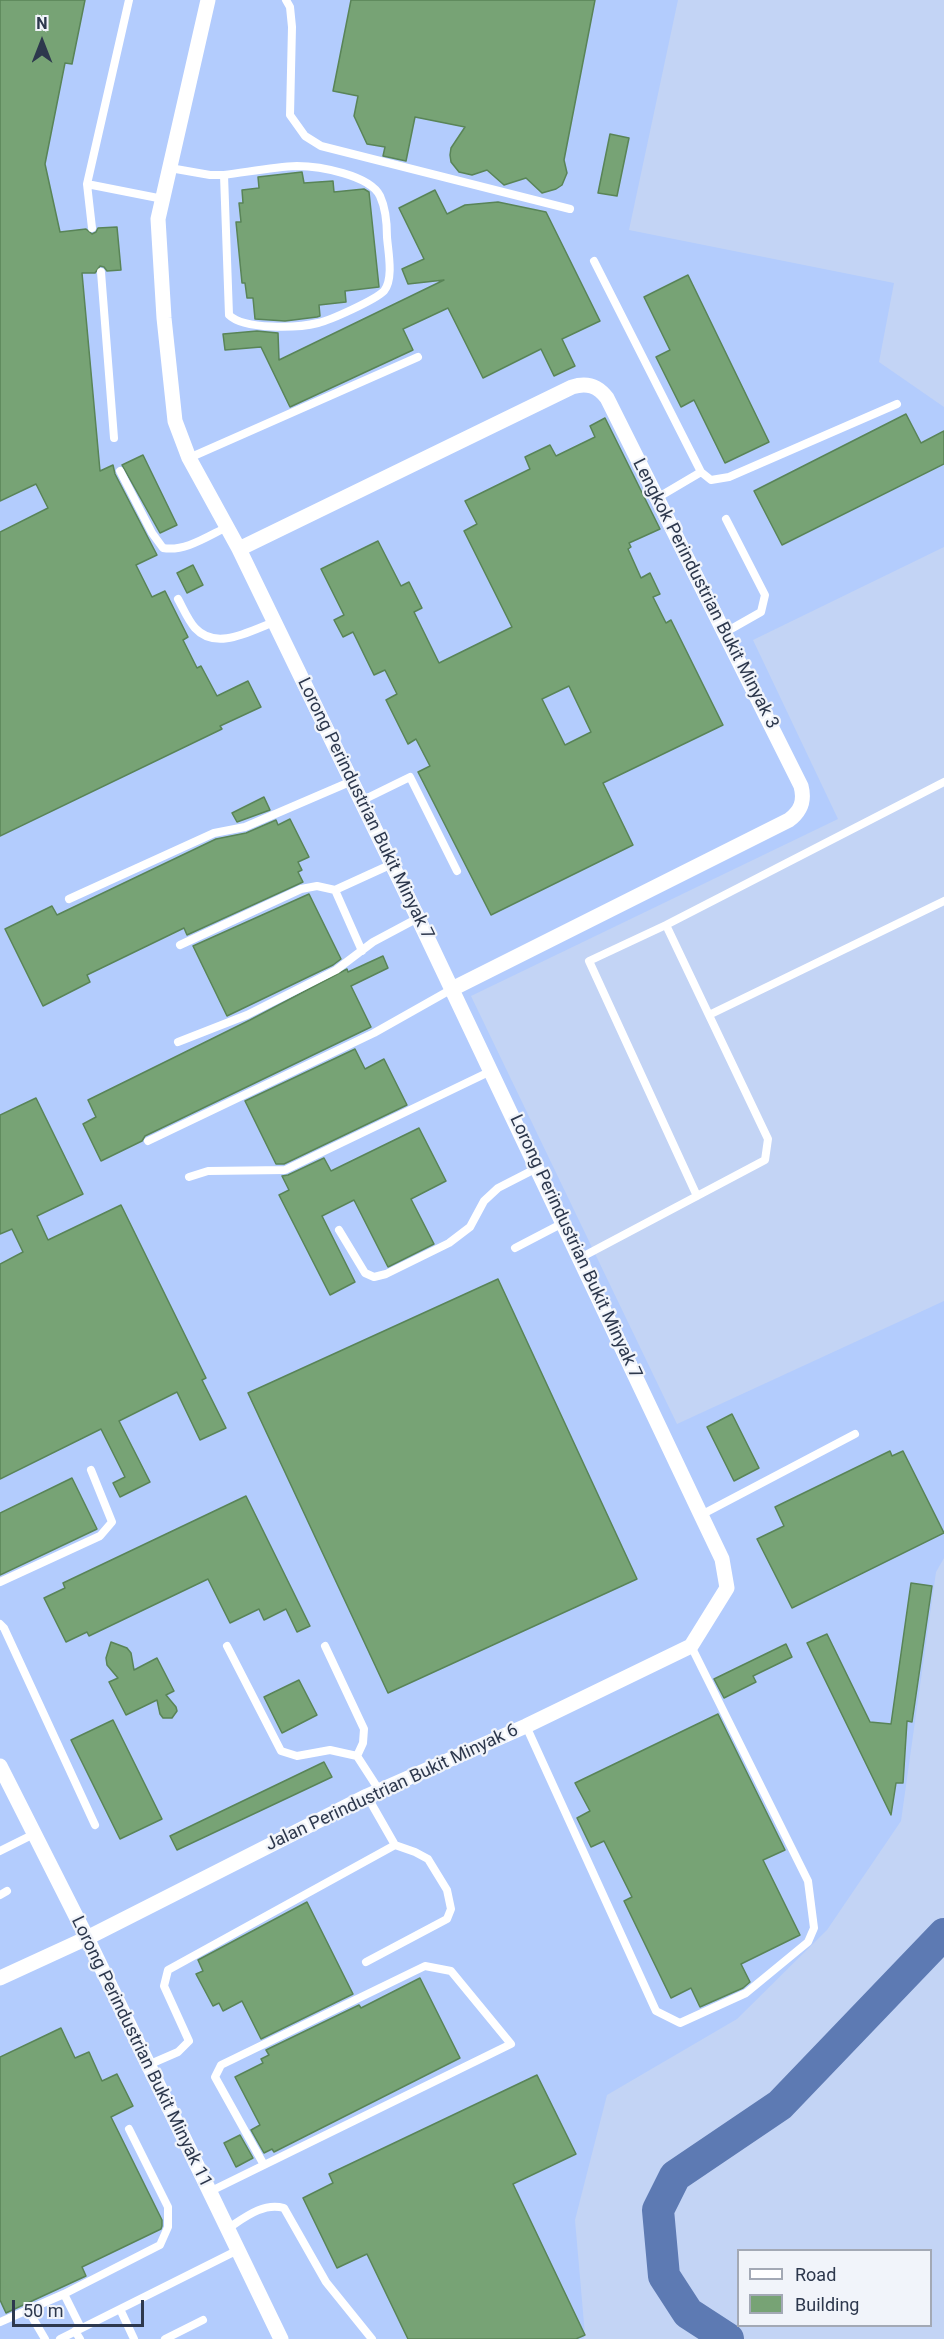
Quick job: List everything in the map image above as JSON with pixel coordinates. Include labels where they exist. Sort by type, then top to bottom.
[{"type":"street","name":"Lorong Perindustrian Bukit Minyak 7","points":[[208,0],[158,219],[164,318],[175,421],[189,458],[239,549],[418,918],[722,1559],[727,1588],[691,1646]]},
{"type":"street","name":"Lengkok Perindustrian Bukit Minyak 3","points":[[239,549],[580,384],[596,387],[607,398],[801,786],[803,794],[800,810],[789,820],[452,989]]},
{"type":"street","name":"Jalan Perindustrian Bukit Minyak 6","points":[[0,1978],[87,1938],[373,1793],[526,1726],[691,1646]]},
{"type":"street","name":"Lorong Perindustrian Bukit Minyak 11","points":[[0,1766],[87,1938],[281,2339]]},
{"type":"lane","points":[[92,228],[87,184],[129,0]]},
{"type":"lane","points":[[286,0],[290,6],[292,27],[290,115],[305,136],[321,146],[570,209]]},
{"type":"lane","points":[[170,168],[224,175],[298,166],[334,171],[366,181],[380,195],[386,220],[388,278],[385,290],[372,300],[320,323],[301,326],[247,325],[234,320],[229,315],[224,175]]},
{"type":"lane","points":[[87,184],[163,199]]},
{"type":"lane","points":[[594,261],[701,472],[711,480],[729,477],[897,404]]},
{"type":"lane","points":[[101,272],[114,438]]},
{"type":"lane","points":[[189,458],[418,357]]},
{"type":"lane","points":[[120,471],[152,533],[163,548],[173,550],[183,547],[228,527]]},
{"type":"lane","points":[[657,498],[701,472]]},
{"type":"lane","points":[[724,633],[761,612],[765,595],[726,519]]},
{"type":"lane","points":[[178,599],[194,627],[207,638],[225,639],[274,622]]},
{"type":"lane","points":[[361,801],[410,777],[457,871]]},
{"type":"lane","points":[[69,899],[214,832],[245,827],[352,781]]},
{"type":"lane","points":[[697,1196],[589,961],[666,925],[944,782]]},
{"type":"lane","points":[[180,945],[301,889],[317,886],[335,890],[392,864]]},
{"type":"lane","points":[[335,890],[362,951]]},
{"type":"lane","points":[[709,1015],[944,901]]},
{"type":"lane","points":[[178,1042],[247,1015],[336,970],[373,942],[418,918]]},
{"type":"lane","points":[[580,1258],[765,1160],[768,1139],[666,925]]},
{"type":"lane","points":[[148,1141],[374,1033],[452,989]]},
{"type":"lane","points":[[189,1177],[208,1171],[285,1170],[491,1071]]},
{"type":"lane","points":[[339,1230],[364,1273],[374,1277],[386,1274],[449,1243],[470,1227],[484,1201],[498,1188],[537,1168]]},
{"type":"lane","points":[[515,1248],[563,1223]]},
{"type":"lane","points":[[701,1515],[855,1434]]},
{"type":"lane","points":[[0,1582],[100,1536],[112,1522],[91,1470]]},
{"type":"lane","points":[[0,1624],[4,1628],[95,1825]]},
{"type":"lane","points":[[227,1646],[280,1751],[297,1756],[330,1750],[357,1756]]},
{"type":"lane","points":[[326,1646],[364,1729],[363,1743],[357,1756],[394,1845]]},
{"type":"lane","points":[[526,1726],[657,2011],[680,2023],[746,1993],[808,1942],[814,1928],[808,1881],[691,1646]]},
{"type":"lane","points":[[0,1851],[34,1834]]},
{"type":"lane","points":[[148,2065],[178,2052],[189,2041],[164,1986],[168,1970],[394,1845],[415,1852],[428,1859],[447,1890],[452,1910],[447,1919],[366,1962]]},
{"type":"lane","points":[[209,2192],[511,2044],[452,1971],[425,1966],[231,2060],[221,2065],[215,2077],[264,2165]]},
{"type":"lane","points":[[0,2322],[64,2294],[160,2245],[168,2228],[168,2206],[129,2128]]},
{"type":"lane","points":[[227,2229],[255,2211],[275,2205],[284,2208],[326,2282],[372,2339]]},
{"type":"lane","points":[[60,2339],[238,2250]]},
{"type":"lane","points":[[64,2294],[80,2339]]},
{"type":"lane","points":[[120,2309],[134,2339]]},
{"type":"lane","points":[[28,2310],[45,2339]]},
{"type":"lane","points":[[165,2339],[203,2320]]},
{"type":"shaded area","points":[[0,0],[678,0],[629,230],[894,283],[879,362],[944,407],[944,547],[753,640],[838,819],[471,996],[677,1424],[944,1301],[944,1558],[936,1572],[901,1821],[827,1930],[737,2019],[607,2095],[575,2220],[585,2335],[583,2339],[0,2339]]},
{"type":"building","points":[[0,0],[85,0],[72,64],[65,63],[45,164],[60,232],[86,229],[92,234],[98,228],[117,227],[121,270],[107,271],[100,266],[95,273],[82,273],[100,471],[113,465],[115,474],[157,555],[136,565],[152,597],[165,591],[188,637],[183,640],[197,668],[201,666],[217,696],[248,681],[261,707],[220,726],[222,729],[0,836],[0,532],[48,508],[36,484],[0,501]]},
{"type":"building","points":[[351,0],[595,0],[564,160],[567,173],[562,185],[542,193],[526,178],[504,185],[487,170],[472,175],[459,172],[451,162],[450,155],[451,148],[465,127],[415,117],[406,161],[383,156],[385,147],[367,144],[354,116],[358,96],[333,91]]},
{"type":"building","points":[[610,134],[629,138],[617,196],[598,193]]},
{"type":"building","points":[[302,172],[304,183],[333,181],[334,192],[364,189],[369,192],[379,287],[345,291],[346,302],[319,305],[320,316],[317,317],[285,321],[255,319],[253,298],[247,298],[245,283],[242,283],[236,222],[241,222],[239,203],[243,203],[242,190],[259,188],[258,177]]},
{"type":"building","points":[[435,190],[447,214],[465,205],[498,202],[546,212],[600,321],[562,339],[575,366],[554,376],[541,349],[483,378],[448,308],[403,329],[413,350],[290,407],[261,347],[225,350],[223,334],[257,331],[278,333],[279,360],[444,280],[408,284],[402,269],[424,259],[399,208]]},
{"type":"building","points":[[688,275],[769,442],[725,463],[694,400],[681,407],[656,357],[670,350],[644,297]]},
{"type":"building","points":[[906,414],[921,443],[944,431],[944,464],[782,545],[754,491]]},
{"type":"building","points":[[605,418],[660,529],[629,543],[631,547],[628,549],[641,578],[650,573],[660,594],[653,597],[666,623],[671,620],[723,725],[603,783],[633,845],[491,915],[418,772],[430,766],[416,739],[408,744],[386,700],[397,694],[385,670],[374,675],[353,632],[343,637],[334,620],[344,615],[321,569],[378,541],[401,586],[409,582],[422,608],[414,612],[439,663],[512,627],[464,531],[477,524],[465,501],[530,469],[525,457],[550,445],[556,456],[595,437],[590,426]],"holes":[[[569,686],[591,732],[565,745],[542,699]]]},
{"type":"building","points":[[143,455],[177,525],[160,533],[122,465]]},
{"type":"building","points":[[193,565],[203,585],[187,593],[177,573]]},
{"type":"building","points":[[264,797],[270,810],[237,822],[232,813]]},
{"type":"building","points":[[290,819],[309,857],[298,862],[302,870],[298,872],[303,882],[187,935],[184,928],[87,975],[90,982],[43,1006],[5,929],[52,906],[57,915],[216,839],[246,833],[276,820],[278,825]]},
{"type":"building","points":[[309,894],[341,959],[227,1016],[193,946]]},
{"type":"building","points":[[383,956],[388,968],[351,986],[371,1027],[145,1136],[142,1141],[101,1161],[83,1124],[96,1117],[88,1100],[347,969],[348,972]]},
{"type":"building","points":[[355,1049],[365,1069],[384,1059],[407,1105],[284,1164],[276,1164],[245,1101]]},
{"type":"building","points":[[36,1098],[83,1194],[37,1216],[48,1240],[121,1205],[206,1378],[202,1380],[226,1428],[200,1440],[177,1392],[119,1421],[150,1482],[120,1497],[113,1483],[125,1477],[101,1429],[0,1479],[0,1264],[23,1252],[12,1229],[0,1234],[0,1115]]},
{"type":"building","points":[[419,1128],[446,1181],[411,1199],[434,1244],[388,1267],[354,1200],[322,1216],[355,1282],[330,1295],[279,1195],[289,1190],[282,1176],[324,1158],[331,1171]]},
{"type":"building","points":[[498,1279],[637,1579],[388,1693],[248,1393]]},
{"type":"building","points":[[732,1414],[759,1468],[734,1481],[707,1427]]},
{"type":"building","points":[[890,1451],[892,1456],[903,1451],[944,1533],[792,1608],[757,1539],[784,1526],[775,1507]]},
{"type":"building","points":[[72,1478],[97,1529],[0,1575],[0,1513]]},
{"type":"building","points":[[246,1496],[310,1626],[297,1632],[286,1609],[264,1620],[259,1609],[230,1623],[208,1579],[89,1636],[87,1632],[66,1642],[44,1598],[65,1588],[63,1583]]},
{"type":"building","points":[[911,1583],[932,1586],[912,1722],[907,1721],[903,1783],[896,1783],[891,1815],[807,1643],[827,1634],[870,1722],[891,1724]]},
{"type":"building","points":[[111,1642],[127,1648],[131,1653],[134,1670],[157,1658],[174,1691],[166,1695],[176,1707],[177,1711],[172,1718],[163,1718],[157,1700],[126,1715],[109,1682],[118,1678],[107,1665],[106,1658]]},
{"type":"building","points":[[786,1644],[792,1657],[753,1676],[756,1682],[724,1698],[714,1679]]},
{"type":"building","points":[[299,1680],[317,1715],[282,1733],[264,1697]]},
{"type":"building","points":[[718,1714],[785,1850],[763,1860],[800,1935],[741,1964],[750,1982],[743,1988],[700,2007],[691,1988],[671,1998],[624,1901],[632,1897],[604,1841],[591,1847],[577,1818],[590,1811],[575,1783]]},
{"type":"building","points":[[113,1720],[162,1819],[120,1839],[71,1740]]},
{"type":"building","points":[[324,1762],[332,1777],[177,1850],[170,1836]]},
{"type":"building","points":[[307,1902],[353,1994],[261,2039],[242,2001],[223,2011],[219,2003],[213,2006],[196,1974],[203,1971],[198,1960]]},
{"type":"building","points":[[420,1978],[460,2058],[274,2152],[272,2149],[264,2153],[251,2130],[260,2125],[235,2077],[263,2063],[261,2059],[269,2055],[266,2050],[359,2005],[361,2008]]},
{"type":"building","points":[[61,2028],[75,2058],[89,2052],[102,2081],[117,2074],[133,2106],[111,2117],[162,2220],[162,2226],[161,2229],[82,2267],[86,2276],[6,2313],[0,2300],[0,2057]]},
{"type":"building","points":[[537,2075],[576,2154],[513,2184],[585,2335],[576,2339],[408,2339],[367,2254],[337,2268],[303,2198],[333,2183],[329,2174]]},
{"type":"building","points":[[240,2135],[253,2158],[236,2167],[224,2143]]},
{"type":"waterway","points":[[728,2339],[688,2313],[664,2276],[658,2210],[675,2176],[780,2105],[944,1934]]}]
